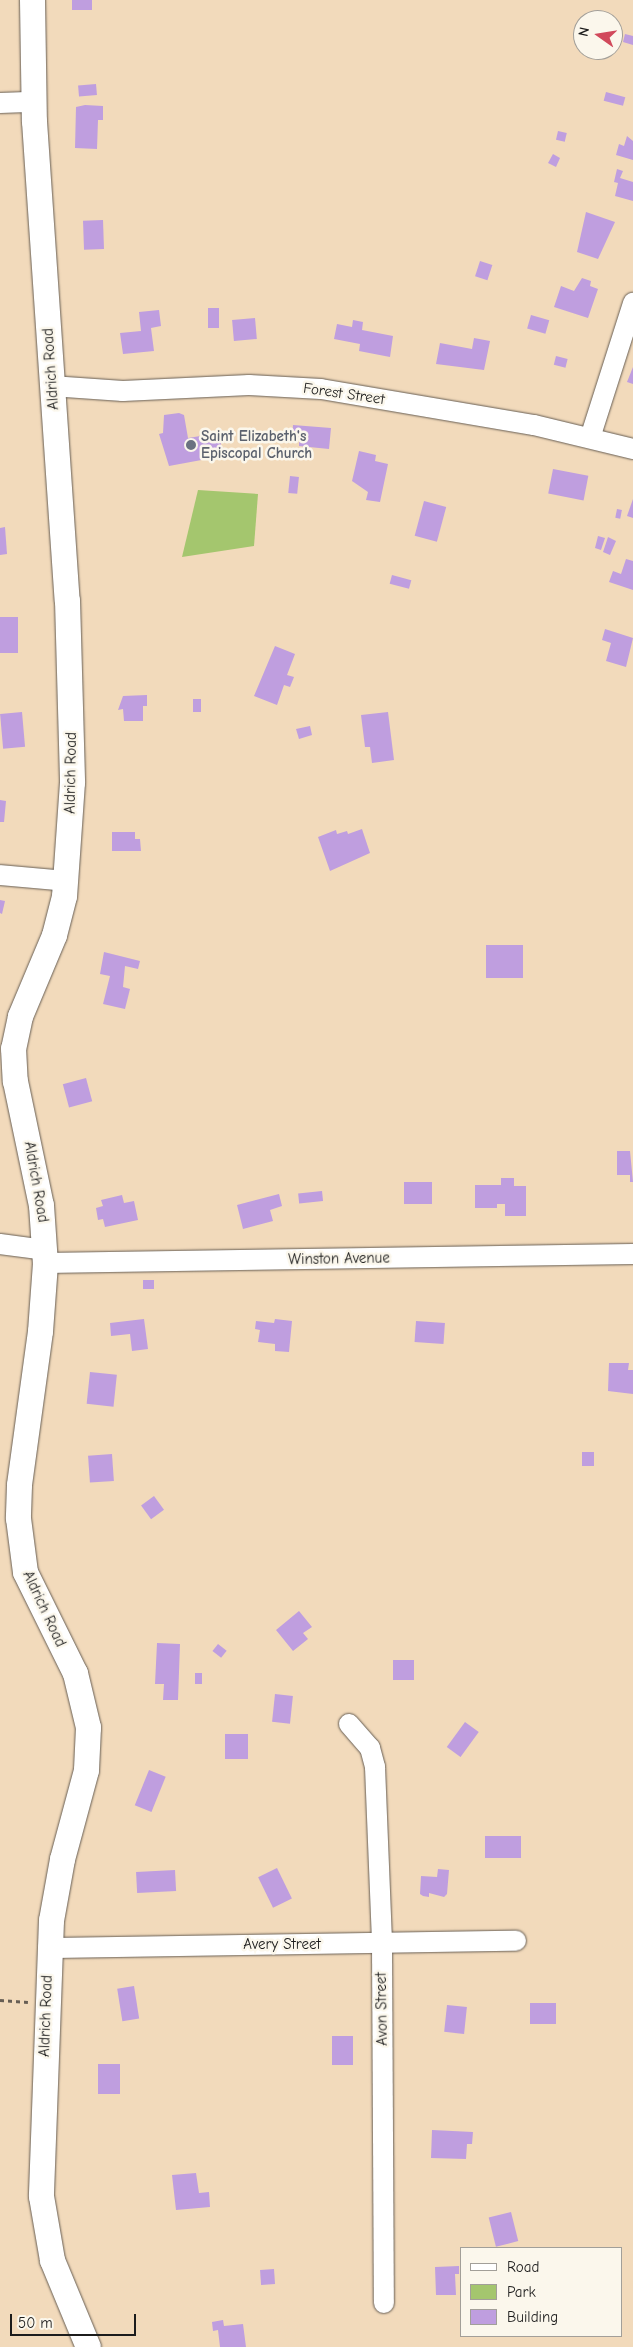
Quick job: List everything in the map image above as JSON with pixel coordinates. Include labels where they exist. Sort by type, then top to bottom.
[{"type":"street","name":"Aldrich Road","points":[[32,0],[34,102],[71,705],[72,782],[67,881],[54,936],[20,1016],[13,1048],[14,1074],[36,1173],[45,1256],[40,1331],[18,1485],[19,1536],[28,1579],[82,1692],[89,1746],[81,1792],[56,1887],[48,1948],[41,2196],[44,2228],[52,2260],[88,2347]]},
{"type":"street","points":[[0,103],[34,102]]},
{"type":"street","points":[[590,438],[633,303]]},
{"type":"street","name":"Forest Street","points":[[51,386],[123,392],[249,385],[321,389],[430,406],[590,438],[633,449]]},
{"type":"street","points":[[0,875],[67,881]]},
{"type":"street","name":"Winston Avenue","points":[[0,1244],[45,1256],[633,1254]]},
{"type":"street","name":"Avon Street","points":[[349,1724],[370,1748],[374,1760],[382,1945],[384,2303]]},
{"type":"street","name":"Avery Street","points":[[48,1948],[382,1945],[516,1941]]},
{"type":"path","points":[[0,2000],[46,2002]]},
{"type":"green space","points":[[198,490],[258,494],[254,546],[182,557]]},
{"type":"building","points":[[72,0],[92,0],[92,10],[72,10]]},
{"type":"building","points":[[625,34],[633,36],[633,45],[623,42]]},
{"type":"building","points":[[96,84],[97,95],[79,97],[78,86]]},
{"type":"building","points":[[606,92],[625,97],[623,106],[604,101]]},
{"type":"building","points":[[85,105],[103,106],[103,120],[98,120],[97,149],[75,148],[76,107]]},
{"type":"building","points":[[558,131],[567,133],[565,142],[556,140]]},
{"type":"building","points":[[627,136],[633,141],[633,160],[616,155],[619,144],[624,146]]},
{"type":"building","points":[[553,154],[560,158],[556,167],[548,163]]},
{"type":"building","points":[[617,169],[623,171],[620,178],[633,182],[633,201],[615,196],[618,183],[614,182]]},
{"type":"building","points":[[586,212],[615,222],[598,259],[577,252]]},
{"type":"building","points":[[103,220],[104,249],[84,250],[83,221]]},
{"type":"building","points":[[480,261],[492,265],[487,280],[475,276]]},
{"type":"building","points":[[582,278],[591,281],[590,286],[598,289],[588,318],[554,307],[561,286],[574,291]]},
{"type":"building","points":[[208,308],[219,308],[219,328],[208,328]]},
{"type":"building","points":[[159,310],[161,326],[151,328],[154,351],[123,354],[120,333],[141,331],[139,312]]},
{"type":"building","points":[[531,315],[549,320],[545,334],[527,328]]},
{"type":"building","points":[[255,318],[257,339],[234,341],[232,320]]},
{"type":"building","points":[[353,320],[363,322],[362,330],[393,336],[390,357],[359,351],[360,344],[334,339],[337,324],[352,327]]},
{"type":"building","points":[[474,338],[490,341],[484,370],[436,364],[440,343],[472,349]]},
{"type":"building","points":[[556,356],[568,359],[565,368],[554,365]]},
{"type":"building","points":[[633,367],[633,384],[627,382]]},
{"type":"building","name":"Saint Elizabeth's Episcopal Church","points":[[179,413],[184,415],[188,438],[219,433],[223,456],[169,466],[159,434],[163,433],[164,415]]},
{"type":"building","points":[[293,425],[331,428],[329,449],[299,446],[299,439],[292,438]]},
{"type":"building","points":[[359,451],[376,455],[375,461],[388,464],[380,502],[366,500],[368,492],[352,481]]},
{"type":"building","points":[[553,469],[588,476],[584,500],[548,494]]},
{"type":"building","points":[[290,476],[299,477],[297,494],[288,493]]},
{"type":"building","points":[[633,499],[633,518],[627,516]]},
{"type":"building","points":[[424,501],[446,507],[437,542],[415,536]]},
{"type":"building","points":[[617,509],[622,510],[620,519],[615,518]]},
{"type":"building","points":[[5,527],[7,554],[0,555],[0,528]]},
{"type":"building","points":[[598,536],[605,538],[601,550],[595,548]]},
{"type":"building","points":[[608,537],[616,541],[610,555],[603,552]]},
{"type":"building","points":[[626,559],[633,561],[633,590],[609,582],[613,571],[621,574]]},
{"type":"building","points":[[392,575],[411,580],[409,589],[390,584]]},
{"type":"building","points":[[0,617],[18,617],[18,653],[0,653]]},
{"type":"building","points":[[605,629],[633,638],[626,667],[606,661],[611,643],[602,640]]},
{"type":"building","points":[[275,646],[295,654],[287,675],[294,677],[290,687],[284,685],[277,705],[254,696]]},
{"type":"building","points":[[147,695],[147,706],[143,706],[143,721],[124,721],[123,709],[118,710],[123,696]]},
{"type":"building","points":[[193,699],[201,699],[201,712],[193,712]]},
{"type":"building","points":[[22,712],[25,747],[3,749],[0,714]]},
{"type":"building","points":[[388,712],[394,760],[372,763],[370,747],[365,747],[361,715]]},
{"type":"building","points":[[310,726],[312,735],[299,739],[296,729]]},
{"type":"building","points":[[0,800],[6,801],[4,822],[0,822]]},
{"type":"building","points":[[362,829],[370,853],[330,871],[318,837],[336,830],[337,834],[347,831],[348,834]]},
{"type":"building","points":[[112,832],[135,832],[135,839],[140,839],[141,851],[112,851]]},
{"type":"building","points":[[0,900],[5,901],[2,914],[0,913]]},
{"type":"building","points":[[486,945],[523,945],[523,978],[486,978]]},
{"type":"building","points":[[104,952],[140,961],[138,969],[125,966],[123,987],[130,989],[125,1009],[103,1004],[110,976],[100,974]]},
{"type":"building","points":[[86,1078],[92,1101],[69,1107],[63,1084]]},
{"type":"building","points":[[617,1151],[630,1151],[633,1182],[630,1182],[630,1175],[617,1175]]},
{"type":"building","points":[[501,1178],[514,1178],[514,1186],[526,1186],[526,1216],[505,1216],[505,1204],[497,1204],[497,1208],[475,1208],[475,1185],[501,1185]]},
{"type":"building","points":[[404,1182],[432,1182],[432,1204],[404,1204]]},
{"type":"building","points":[[322,1191],[323,1201],[299,1203],[298,1194]]},
{"type":"building","points":[[279,1194],[282,1206],[270,1210],[273,1221],[243,1229],[237,1205]]},
{"type":"building","points":[[122,1195],[124,1203],[134,1201],[138,1220],[105,1227],[103,1219],[98,1220],[96,1208],[103,1206],[101,1200]]},
{"type":"building","points":[[143,1280],[154,1280],[154,1289],[143,1289]]},
{"type":"building","points":[[144,1319],[148,1349],[132,1351],[130,1334],[111,1336],[110,1323]]},
{"type":"building","points":[[275,1319],[292,1321],[289,1352],[275,1351],[275,1344],[258,1342],[260,1330],[255,1329],[256,1321],[274,1323]]},
{"type":"building","points":[[416,1321],[445,1323],[443,1344],[415,1342]]},
{"type":"building","points":[[609,1363],[629,1363],[628,1370],[633,1370],[633,1394],[608,1391]]},
{"type":"building","points":[[90,1372],[117,1375],[114,1407],[87,1404]]},
{"type":"building","points":[[582,1452],[594,1452],[594,1466],[582,1466]]},
{"type":"building","points":[[112,1454],[114,1481],[90,1483],[88,1456]]},
{"type":"building","points":[[154,1496],[164,1510],[151,1519],[141,1505]]},
{"type":"building","points":[[299,1611],[312,1627],[303,1633],[308,1639],[293,1651],[276,1630]]},
{"type":"building","points":[[157,1643],[180,1644],[178,1700],[163,1700],[164,1684],[155,1684]]},
{"type":"building","points":[[218,1644],[227,1651],[221,1658],[212,1651]]},
{"type":"building","points":[[393,1660],[414,1660],[414,1680],[393,1680]]},
{"type":"building","points":[[195,1673],[202,1673],[202,1684],[195,1684]]},
{"type":"building","points":[[275,1694],[293,1696],[290,1724],[272,1722]]},
{"type":"building","points":[[465,1722],[479,1732],[461,1757],[447,1747]]},
{"type":"building","points":[[225,1734],[248,1734],[248,1759],[225,1759]]},
{"type":"building","points":[[149,1770],[166,1777],[151,1812],[135,1805]]},
{"type":"building","points":[[485,1836],[521,1836],[521,1858],[485,1858]]},
{"type":"building","points":[[277,1868],[292,1899],[273,1908],[258,1877]]},
{"type":"building","points":[[438,1869],[449,1870],[447,1894],[444,1897],[429,1893],[429,1897],[423,1896],[420,1894],[421,1876],[437,1877]]},
{"type":"building","points":[[175,1870],[176,1891],[137,1893],[136,1872]]},
{"type":"building","points":[[134,1986],[139,2019],[122,2021],[117,1989]]},
{"type":"building","points":[[530,2003],[556,2003],[556,2024],[530,2024]]},
{"type":"building","points":[[447,2005],[467,2007],[464,2034],[444,2032]]},
{"type":"building","points":[[332,2036],[353,2036],[353,2065],[332,2065]]},
{"type":"building","points":[[98,2064],[120,2064],[120,2094],[98,2094]]},
{"type":"building","points":[[432,2130],[473,2132],[472,2144],[467,2144],[466,2159],[431,2158]]},
{"type":"building","points":[[196,2173],[199,2193],[209,2192],[210,2207],[176,2210],[172,2175]]},
{"type":"building","points":[[511,2212],[518,2241],[496,2247],[489,2218]]},
{"type":"building","points":[[459,2266],[459,2274],[455,2274],[456,2295],[436,2295],[435,2267]]},
{"type":"building","points":[[274,2269],[275,2284],[261,2285],[260,2270]]},
{"type":"building","points":[[223,2320],[224,2326],[243,2324],[246,2347],[220,2347],[218,2330],[213,2331],[212,2322]]},
{"type":"place","name":"Saint Elizabeth's Episcopal Church","points":[[191,445]]}]
